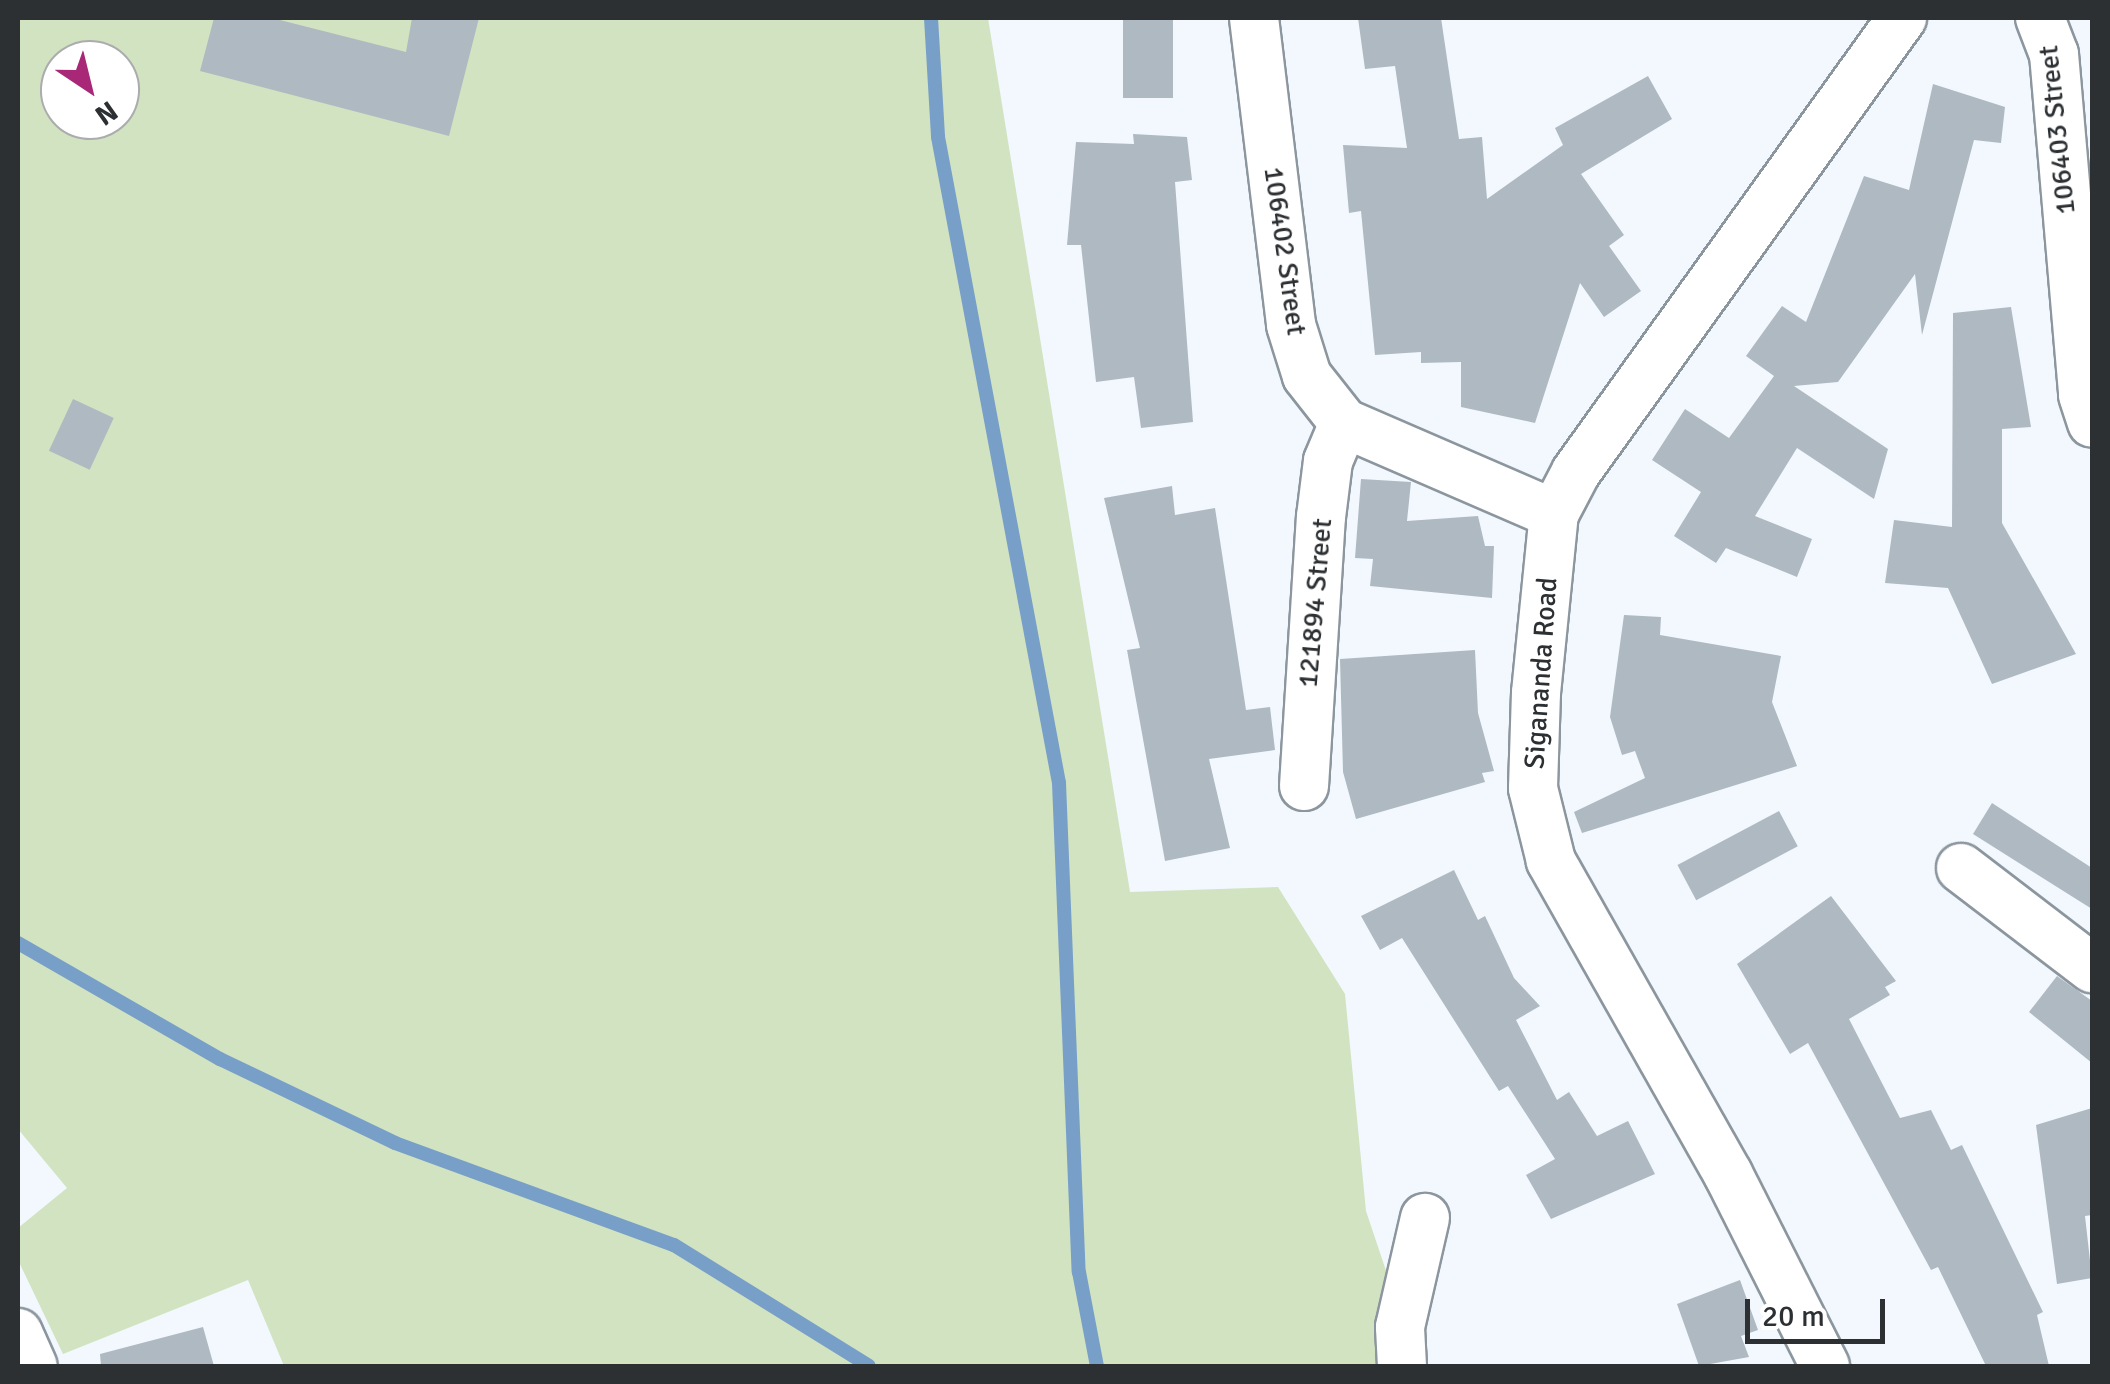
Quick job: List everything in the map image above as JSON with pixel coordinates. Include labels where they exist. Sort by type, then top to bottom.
[{"type":"street","name":"106402 Street","points":[[1254,18],[1291,325],[1307,376],[1344,423],[1554,514]]},
{"type":"street","name":"Sigananda Road","points":[[1824,1366],[1728,1174],[1551,861],[1533,788],[1554,514],[1610,420],[1902,18]]},
{"type":"street","name":"106403 Street","points":[[2040,18],[2054,54],[2083,395],[2092,423]]},
{"type":"street","name":"121894 Street","points":[[1304,786],[1321,516],[1328,461],[1344,423]]},
{"type":"street","points":[[1961,868],[2092,968]]},
{"type":"street","points":[[1402,1366],[1400,1326],[1426,1218]]},
{"type":"street","points":[[18,1332],[34,1366]]},
{"type":"green space","points":[[19,18],[988,18],[1130,892],[1278,887],[1345,994],[1366,1211],[1418,1366],[284,1366],[248,1280],[63,1354],[18,1260],[18,1228],[67,1188],[18,1129]]},
{"type":"building","points":[[214,18],[272,18],[406,52],[412,18],[479,18],[449,136],[200,71]]},
{"type":"building","points":[[1123,18],[1173,18],[1173,98],[1123,98]]},
{"type":"building","points":[[1358,18],[1441,18],[1459,139],[1482,137],[1487,199],[1563,145],[1555,128],[1648,76],[1672,119],[1581,174],[1624,235],[1609,246],[1641,291],[1604,317],[1580,283],[1535,423],[1461,407],[1461,362],[1421,363],[1421,352],[1375,355],[1361,211],[1349,213],[1343,145],[1407,148],[1395,66],[1365,69]]},
{"type":"building","points":[[1933,84],[2005,107],[2001,143],[1974,140],[1922,335],[1915,274],[1838,382],[1794,386],[1888,449],[1874,499],[1797,448],[1755,516],[1812,539],[1797,577],[1726,548],[1716,563],[1674,536],[1701,492],[1652,460],[1685,409],[1729,438],[1774,376],[1746,356],[1782,306],[1806,322],[1864,176],[1909,190]]},
{"type":"building","points":[[1133,134],[1187,137],[1192,180],[1175,182],[1193,422],[1141,428],[1134,377],[1096,382],[1081,245],[1067,245],[1076,142],[1134,144]]},
{"type":"building","points":[[2011,307],[2031,427],[2002,429],[2002,523],[2076,654],[1992,684],[1948,588],[1885,583],[1894,520],[1952,527],[1953,313]]},
{"type":"building","points":[[73,399],[114,418],[90,470],[49,451]]},
{"type":"building","points":[[1361,479],[1411,482],[1407,521],[1478,516],[1485,546],[1494,546],[1492,598],[1370,586],[1373,559],[1355,558]]},
{"type":"building","points":[[1172,486],[1175,515],[1215,508],[1246,710],[1270,707],[1275,750],[1209,759],[1230,848],[1165,861],[1127,650],[1140,648],[1104,498]]},
{"type":"building","points":[[1624,615],[1661,617],[1660,635],[1781,656],[1772,702],[1797,766],[1582,833],[1574,812],[1645,778],[1635,751],[1622,755],[1610,717]]},
{"type":"building","points":[[1475,650],[1478,713],[1494,771],[1482,773],[1485,782],[1356,819],[1343,772],[1340,659]]},
{"type":"building","points":[[1992,803],[2092,868],[2092,909],[1973,834]]},
{"type":"building","points":[[1779,811],[1798,846],[1696,900],[1677,865]]},
{"type":"building","points":[[1454,870],[1478,920],[1485,916],[1514,978],[1540,1006],[1516,1020],[1557,1100],[1569,1092],[1597,1136],[1628,1121],[1655,1174],[1551,1219],[1526,1175],[1555,1159],[1508,1086],[1499,1091],[1402,938],[1380,950],[1361,916]]},
{"type":"building","points":[[1831,896],[1896,981],[1885,987],[1890,995],[1849,1019],[1900,1118],[1931,1110],[1951,1150],[1962,1145],[2043,1312],[2037,1315],[2049,1366],[1986,1366],[1938,1267],[1931,1270],[1808,1043],[1790,1054],[1737,964]]},
{"type":"building","points":[[2057,976],[2092,1001],[2092,1063],[2029,1012]]},
{"type":"building","points":[[2092,1108],[2092,1215],[2085,1216],[2092,1278],[2057,1284],[2036,1125]]},
{"type":"building","points":[[1740,1280],[1758,1330],[1741,1336],[1749,1357],[1699,1366],[1677,1304]]},
{"type":"building","points":[[203,1327],[214,1366],[101,1366],[100,1354]]},
{"type":"waterway","points":[[931,18],[938,137],[1059,783],[1079,1272],[1097,1366]]},
{"type":"waterway","points":[[18,943],[220,1059],[395,1143],[674,1245],[869,1366]]}]
